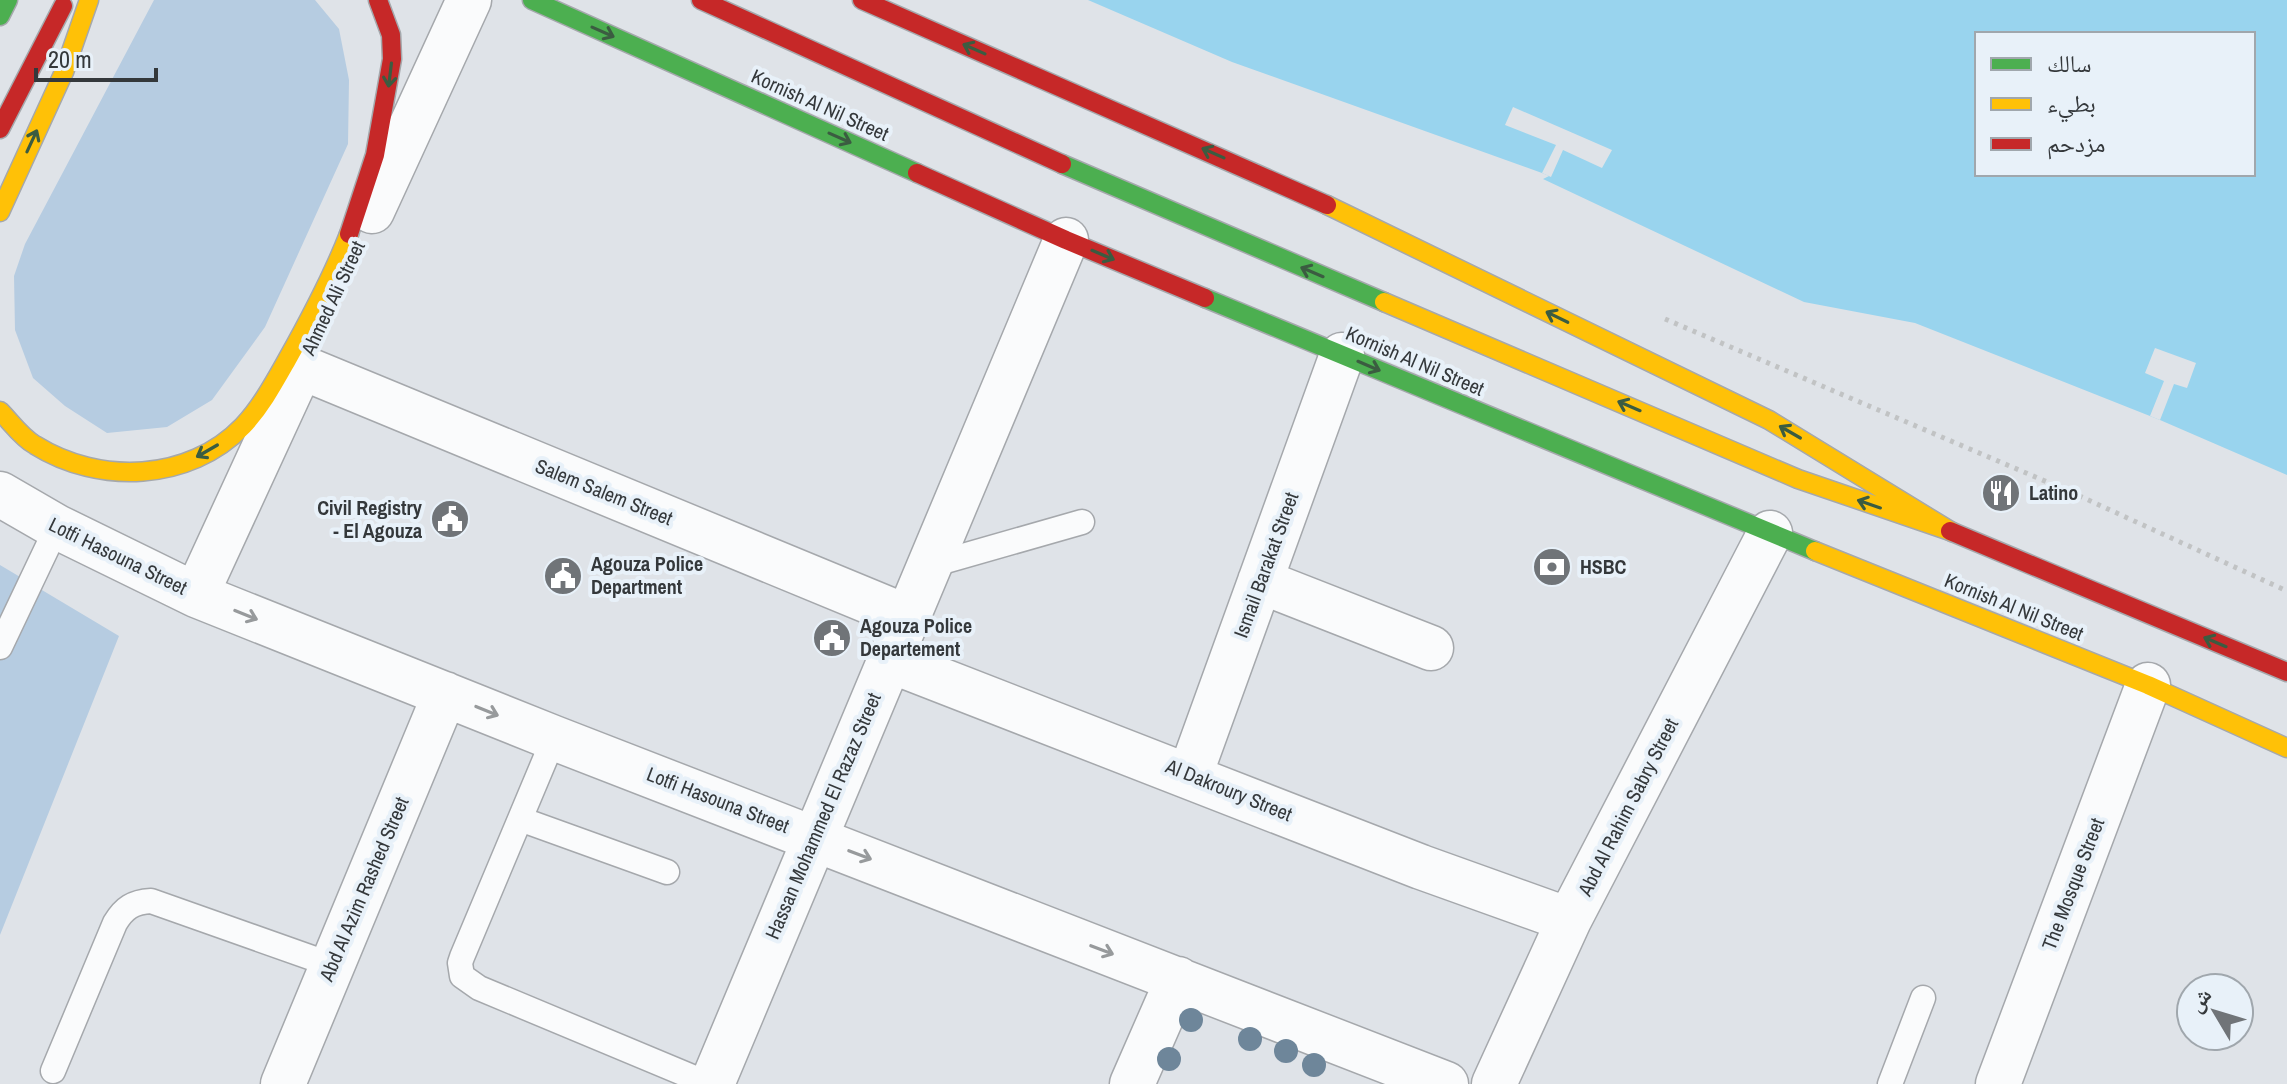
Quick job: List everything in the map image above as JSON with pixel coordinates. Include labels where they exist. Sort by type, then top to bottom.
[{"type":"main road","points":[[2,131],[66,0]]},
{"type":"main road","points":[[0,212],[64,72],[89,0]]},
{"type":"main road","points":[[0,411],[32,444],[79,467],[131,475],[183,465],[229,439],[264,400],[327,290],[352,232],[372,172],[386,110],[393,47],[378,0]]},
{"type":"main road","name":"Kornish Al Nil Street","points":[[532,0],[1066,240],[1770,533],[2148,685],[2287,748]]},
{"type":"main road","name":"Kornish Al Nil Street","points":[[701,0],[1102,182],[1754,460],[1831,491],[1952,532],[2287,672]]},
{"type":"main road","points":[[862,0],[1284,184],[1755,413],[1798,436],[1952,532]]},
{"type":"street","name":"Ahmed Ali Street","points":[[196,595],[469,0]]},
{"type":"street","name":"Hassan Mohammed El Razaz Street","points":[[711,1084],[1066,240]]},
{"type":"street","name":"Ismail Barakat Street","points":[[1190,775],[1342,355]]},
{"type":"street","name":"Salem Salem Street","points":[[301,367],[907,617]]},
{"type":"street","name":"Lotfi Hasouna Street","points":[[0,494],[57,527],[196,595],[554,738],[1446,1084]]},
{"type":"street","name":"Abd Al Rahim Sabry Street","points":[[1494,1084],[1569,920],[1770,533]]},
{"type":"street","points":[[1260,581],[1431,648]]},
{"type":"street","name":"Al Dakroury Street","points":[[889,660],[1421,867],[1569,920]]},
{"type":"street","name":"The Mosque Street","points":[[1998,1084],[2148,685]]},
{"type":"street","name":"Abd Al Azim Rashed Street","points":[[283,1084],[445,694]]},
{"type":"street","points":[[1132,1084],[1178,979]]},
{"type":"lane","points":[[928,566],[1082,522]]},
{"type":"lane","points":[[0,647],[57,527]]},
{"type":"lane","points":[[554,738],[462,957],[462,976],[479,988],[711,1084]]},
{"type":"lane","points":[[520,819],[667,872]]},
{"type":"lane","points":[[53,1071],[115,923],[132,904],[151,901],[332,965]]},
{"type":"lane","points":[[1890,1084],[1923,998]]},
{"type":"shaded area","points":[[154,0],[315,0],[339,29],[349,80],[348,144],[265,327],[212,400],[167,427],[107,433],[65,406],[33,378],[15,330],[14,276],[25,244]]},
{"type":"shaded area","points":[[0,565],[119,636],[0,935]]},
{"type":"water","points":[[1088,0],[2287,0],[2287,475],[2160,420],[1915,323],[1804,302],[1543,179],[1549,176],[1232,62]]},
{"type":"pier","points":[[1513,107],[1612,150],[1602,168],[1563,150],[1551,177],[1542,173],[1556,145],[1505,125]]},
{"type":"pier","points":[[2155,348],[2196,363],[2187,388],[2174,384],[2160,420],[2150,416],[2164,381],[2145,373]]},
{"type":"traffic: fast","points":[[0,16],[8,0]]},
{"type":"traffic: fast","points":[[532,0],[917,173]]},
{"type":"traffic: fast","points":[[1062,164],[1384,302]]},
{"type":"traffic: fast","points":[[1205,298],[1815,551]]},
{"type":"traffic: slow","points":[[0,212],[64,72],[89,0]]},
{"type":"traffic: slow","points":[[1327,205],[1769,420],[1952,532]]},
{"type":"traffic: slow","points":[[0,411],[35,445],[87,467],[143,472],[197,458],[221,445],[243,426],[261,403],[312,314],[349,234]]},
{"type":"traffic: slow","points":[[1384,302],[1798,479],[1950,531]]},
{"type":"traffic: slow","points":[[1815,551],[2148,685],[2287,748]]},
{"type":"traffic: jam","points":[[349,234],[375,155],[392,59],[391,35],[378,0]]},
{"type":"traffic: jam","points":[[701,0],[1062,164]]},
{"type":"traffic: jam","points":[[862,0],[1327,205]]},
{"type":"traffic: jam","points":[[0,129],[63,6]]},
{"type":"traffic: jam","points":[[917,173],[1205,298]]},
{"type":"traffic: jam","points":[[1950,531],[2287,672]]},
{"type":"place","name":"Latino","points":[[2001,493]]},
{"type":"place","name":"Civil Registry - El Agouza","points":[[450,519]]},
{"type":"place","name":"HSBC","points":[[1552,567]]},
{"type":"place","name":"Agouza Police Department","points":[[563,576]]},
{"type":"place","name":"Agouza Police Departement","points":[[832,638]]}]
